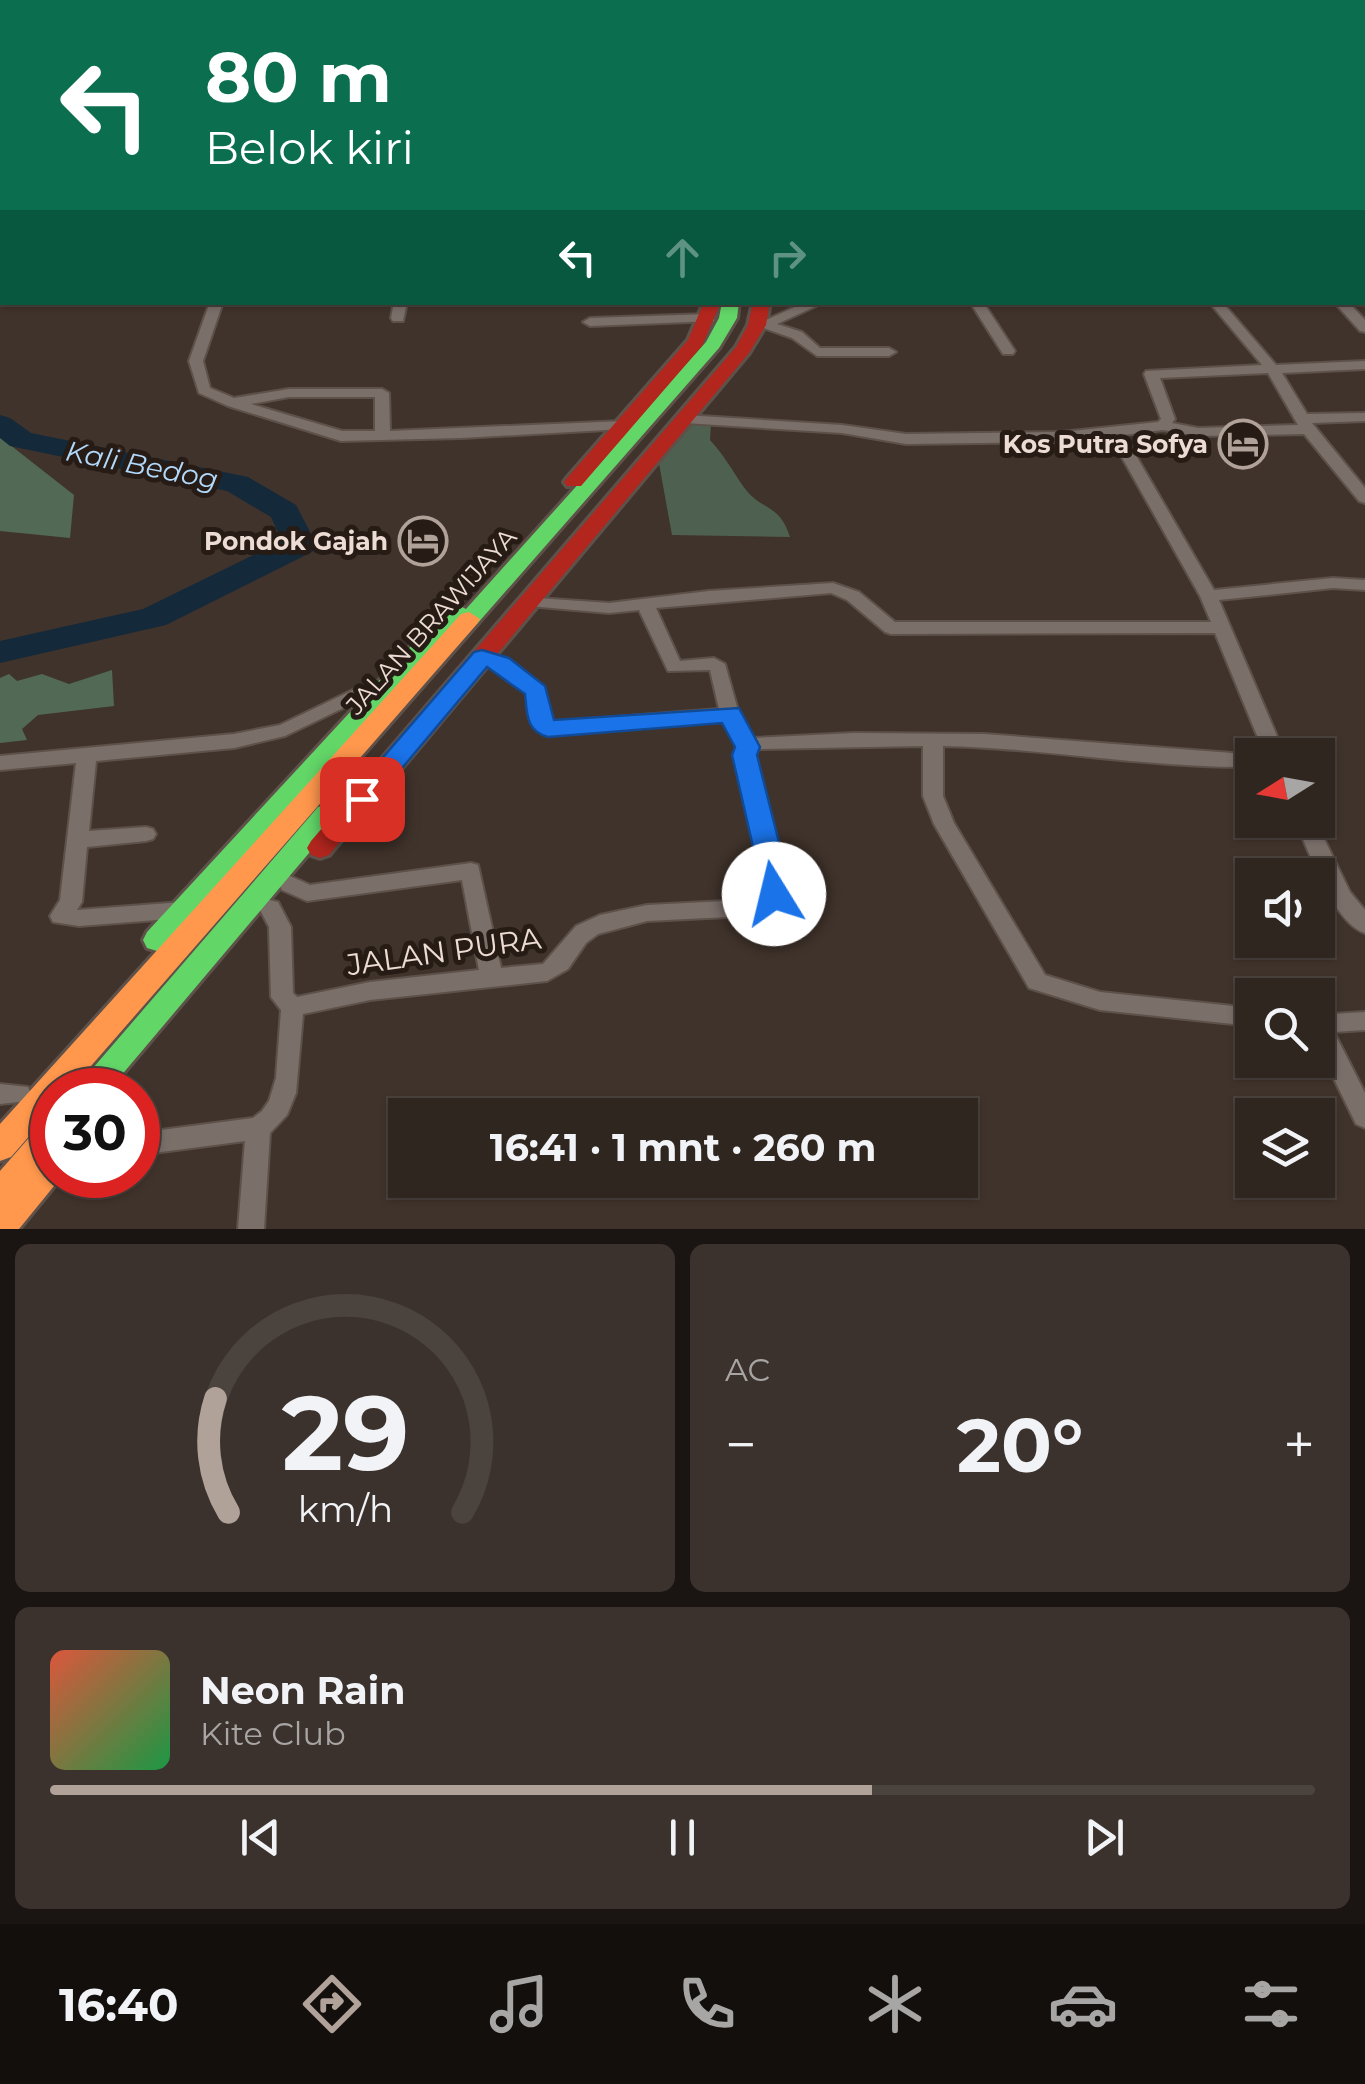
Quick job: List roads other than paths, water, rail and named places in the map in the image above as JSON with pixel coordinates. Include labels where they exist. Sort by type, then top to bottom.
[{"type":"main road","name":"JALAN BRAWIJAYA","points":[[0,1147],[713,344],[728,318],[730,305]]},
{"type":"main road","points":[[0,1116],[10,1094],[183,910],[624,424],[696,342],[711,310]]},
{"type":"main road","name":"JALAN BRAWIJAYA","points":[[109,1068],[730,347],[747,318],[759,314]]},
{"type":"main road","points":[[134,1068],[685,419],[743,349],[759,314]]},
{"type":"main road","points":[[0,1195],[30,1160]]},
{"type":"main road","points":[[0,1227],[30,1191]]},
{"type":"street","points":[[215,305],[196,361],[204,390],[341,436],[624,424]]},
{"type":"street","points":[[759,314],[804,305]]},
{"type":"street","points":[[978,305],[1008,352]]},
{"type":"street","points":[[1218,305],[1274,372],[1304,424],[1365,498]]},
{"type":"street","points":[[1343,305],[1362,322]]},
{"type":"street","points":[[590,322],[711,310]]},
{"type":"street","points":[[759,314],[818,352],[889,352]]},
{"type":"street","points":[[1163,426],[1168,418],[1151,374],[1274,372],[1365,365]]},
{"type":"street","points":[[234,403],[289,392],[382,394],[382,436]]},
{"type":"street","points":[[685,419],[842,429],[906,439],[1116,434],[1163,426],[1198,432],[1365,417]]},
{"type":"street","points":[[1116,434],[1209,596],[1268,738]]},
{"type":"street","points":[[1209,596],[1333,584],[1365,585]]},
{"type":"street","points":[[530,600],[592,608],[833,588],[853,596],[891,628],[1219,627]]},
{"type":"street","points":[[646,605],[674,668],[717,666],[730,714],[747,747],[757,743],[857,738],[1014,742],[1186,759],[1235,760]]},
{"type":"street","points":[[482,657],[501,663],[537,691],[540,722],[548,729],[730,714]]},
{"type":"street","points":[[0,763],[234,740],[285,730],[361,692],[380,692]]},
{"type":"street","points":[[933,742],[933,796],[944,824],[1038,982],[1100,1000],[1235,1015]]},
{"type":"street","name":"JALAN PURA","points":[[294,1008],[370,991],[547,972],[558,967],[580,935],[608,922],[635,916],[748,908],[774,894],[776,886],[744,755],[747,747]]},
{"type":"street","points":[[88,754],[71,902],[60,916],[183,910]]},
{"type":"street","points":[[77,840],[146,834]]},
{"type":"street","points":[[1313,838],[1341,897],[1365,925]]},
{"type":"street","points":[[290,884],[307,892],[321,892],[471,871],[492,977]]},
{"type":"street","points":[[160,1141],[258,1128],[272,1120],[286,1092],[294,1008],[282,997],[280,927],[270,908]]},
{"type":"street","points":[[1365,1021],[1318,1024],[1365,1117]]},
{"type":"street","points":[[251,1229],[258,1128]]},
{"type":"waterway","name":"Kali Bedog","points":[[0,424],[21,440],[237,484],[285,512],[300,545],[154,617],[0,652]]},
{"type":"place","name":"Kos Putra Sofya","points":[[1243,444]]},
{"type":"place","name":"Pondok Gajah","points":[[423,541]]}]
